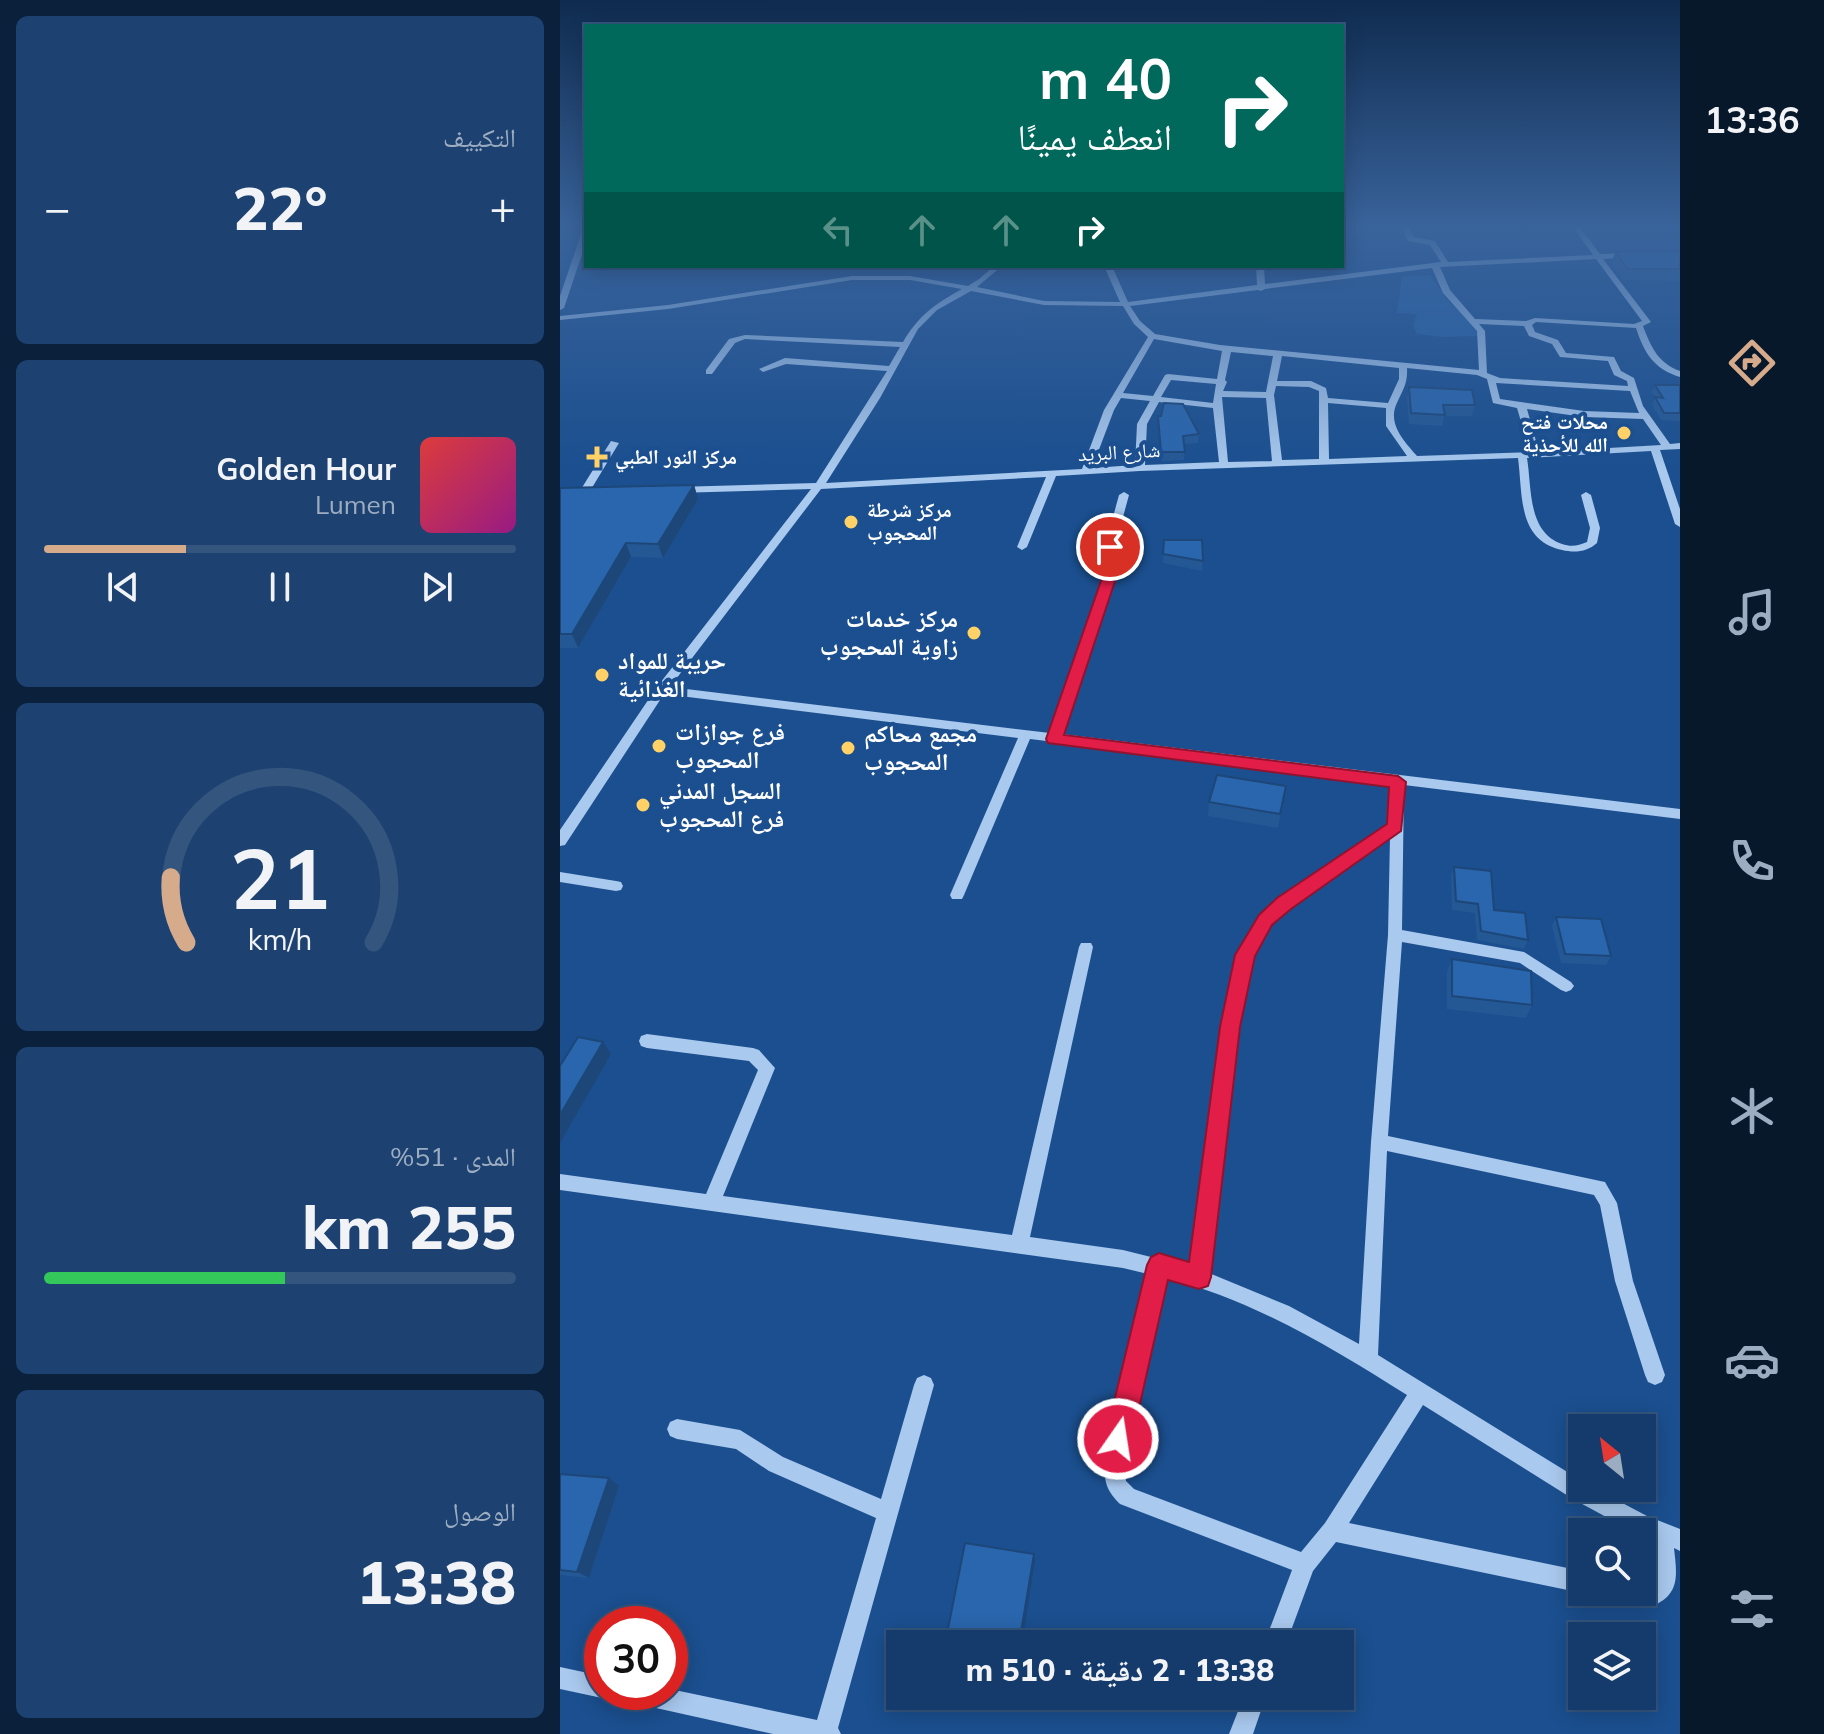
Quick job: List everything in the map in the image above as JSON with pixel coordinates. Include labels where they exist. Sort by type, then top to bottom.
[{"type":"street","points":[[560,318],[659,308]]},
{"type":"street","points":[[560,841],[661,690],[820,484],[860,424],[923,317],[938,308]]},
{"type":"street","points":[[1129,308],[1140,326],[1152,336],[1227,349],[1633,389]]},
{"type":"street","points":[[1463,308],[1481,331],[1484,372],[1496,401],[1584,414],[1645,416]]},
{"type":"street","points":[[1476,321],[1527,324],[1535,320],[1639,326],[1647,320],[1637,308]]},
{"type":"street","points":[[1527,324],[1532,334],[1555,342],[1563,355],[1609,358],[1617,373],[1629,378],[1645,416],[1667,447]]},
{"type":"street","points":[[1639,326],[1650,357],[1677,373],[1680,381]]},
{"type":"street","points":[[1086,471],[1096,438],[1152,336]]},
{"type":"street","points":[[709,372],[732,341],[745,337],[905,345]]},
{"type":"street","points":[[1224,466],[1218,394],[1223,382],[1227,349]]},
{"type":"street","points":[[1277,463],[1270,395],[1278,353]]},
{"type":"street","points":[[763,369],[791,361],[890,369]]},
{"type":"street","points":[[1403,366],[1404,380],[1389,406],[1389,425],[1415,459]]},
{"type":"street","points":[[1140,468],[1142,424],[1169,376],[1223,382]]},
{"type":"street","points":[[1271,383],[1315,384],[1323,390],[1324,460]]},
{"type":"street","points":[[1218,394],[1270,395]]},
{"type":"street","points":[[1119,395],[1218,406]]},
{"type":"street","points":[[1323,400],[1389,406]]},
{"type":"street","points":[[1521,406],[1535,454]]},
{"type":"street","points":[[597,493],[579,494],[614,443]]},
{"type":"street","name":"شارع البريد","points":[[669,491],[889,484],[1140,468],[1522,455],[1680,446]]},
{"type":"street","points":[[1655,449],[1680,524]]},
{"type":"street","points":[[1522,455],[1532,526],[1543,540],[1577,549],[1592,543],[1595,528],[1586,495]]},
{"type":"street","points":[[1022,547],[1052,474]]},
{"type":"street","points":[[1054,739],[1111,572],[1106,561],[1124,495]]},
{"type":"street","points":[[661,690],[1680,814]]},
{"type":"street","points":[[957,895],[1025,736]]},
{"type":"street","points":[[1368,1358],[1379,1142],[1395,935],[1398,782]]},
{"type":"street","points":[[1199,1277],[1230,1027],[1245,955],[1266,920],[1284,904],[1395,827]]},
{"type":"street","points":[[560,877],[616,886]]},
{"type":"street","points":[[1395,935],[1524,958],[1566,986]]},
{"type":"street","points":[[1019,1246],[1086,947]]},
{"type":"street","points":[[647,1041],[753,1055],[767,1068],[711,1203]]},
{"type":"street","points":[[1379,1142],[1599,1188],[1608,1203],[1624,1281],[1655,1375]]},
{"type":"street","points":[[560,1182],[1159,1265],[1199,1277],[1278,1310],[1368,1358],[1555,1477],[1671,1537],[1667,1584],[1656,1593]]},
{"type":"street","points":[[1159,1265],[1114,1456],[1116,1486],[1127,1497],[1305,1564]]},
{"type":"street","points":[[688,1706],[788,1729],[827,1734],[924,1385]]},
{"type":"street","points":[[1280,1630],[1305,1564],[1332,1530],[1420,1392]]},
{"type":"street","points":[[677,1429],[740,1440],[776,1464],[887,1512]]},
{"type":"street","points":[[1332,1530],[1568,1579]]},
{"type":"street","points":[[560,1678],[584,1683]]},
{"type":"street","points":[[1241,1734],[1250,1710]]},
{"type":"shaded area","points":[[1398,308],[1457,308],[1472,319],[1479,332],[1477,336],[1417,334],[1413,325],[1417,314],[1397,313]]},
{"type":"building","points":[[1655,385],[1680,385],[1680,413],[1664,413],[1655,397],[1663,398]]},
{"type":"building","points":[[1409,387],[1472,390],[1475,405],[1443,405],[1445,415],[1411,413]]},
{"type":"building","points":[[1164,403],[1183,404],[1199,434],[1183,436],[1185,452],[1161,452],[1158,416],[1161,416]]},
{"type":"building","points":[[694,485],[658,544],[626,543],[572,634],[560,634],[560,488]]},
{"type":"building","points":[[1164,540],[1202,540],[1203,561],[1163,554]]},
{"type":"building","points":[[1217,775],[1286,786],[1280,814],[1209,802]]},
{"type":"building","points":[[1454,867],[1491,871],[1494,910],[1525,913],[1528,940],[1481,931],[1478,904],[1456,901]]},
{"type":"building","points":[[1556,917],[1601,919],[1611,956],[1565,954]]},
{"type":"building","points":[[1452,959],[1531,971],[1532,1005],[1452,996]]},
{"type":"building","points":[[578,1037],[603,1042],[560,1115],[560,1066]]},
{"type":"building","points":[[560,1474],[609,1478],[577,1572],[560,1570]]},
{"type":"building","points":[[965,1543],[1034,1554],[1021,1630],[948,1630]]},
{"type":"place","name":"محلات فتح الله للأحذية","points":[[1624,433]]},
{"type":"place","name":"مركز النور الطبي","points":[[597,457]]},
{"type":"place","name":"مركز شرطة المحجوب","points":[[851,522]]},
{"type":"place","name":"مركز خدمات زاوية المحجوب","points":[[974,633]]},
{"type":"place","name":"حريبة للمواد الغذائية","points":[[602,675]]},
{"type":"place","name":"فرع جوازات المحجوب","points":[[659,746]]},
{"type":"place","name":"مجمع محاكم المحجوب","points":[[848,748]]},
{"type":"place","name":"السجل المدني فرع المحجوب","points":[[643,805]]},
{"type":"route","points":[[1110,547],[1106,564],[1111,572],[1054,739],[1398,782],[1395,827],[1284,904],[1266,920],[1245,955],[1230,1027],[1199,1277],[1159,1265],[1118,1439]]}]
